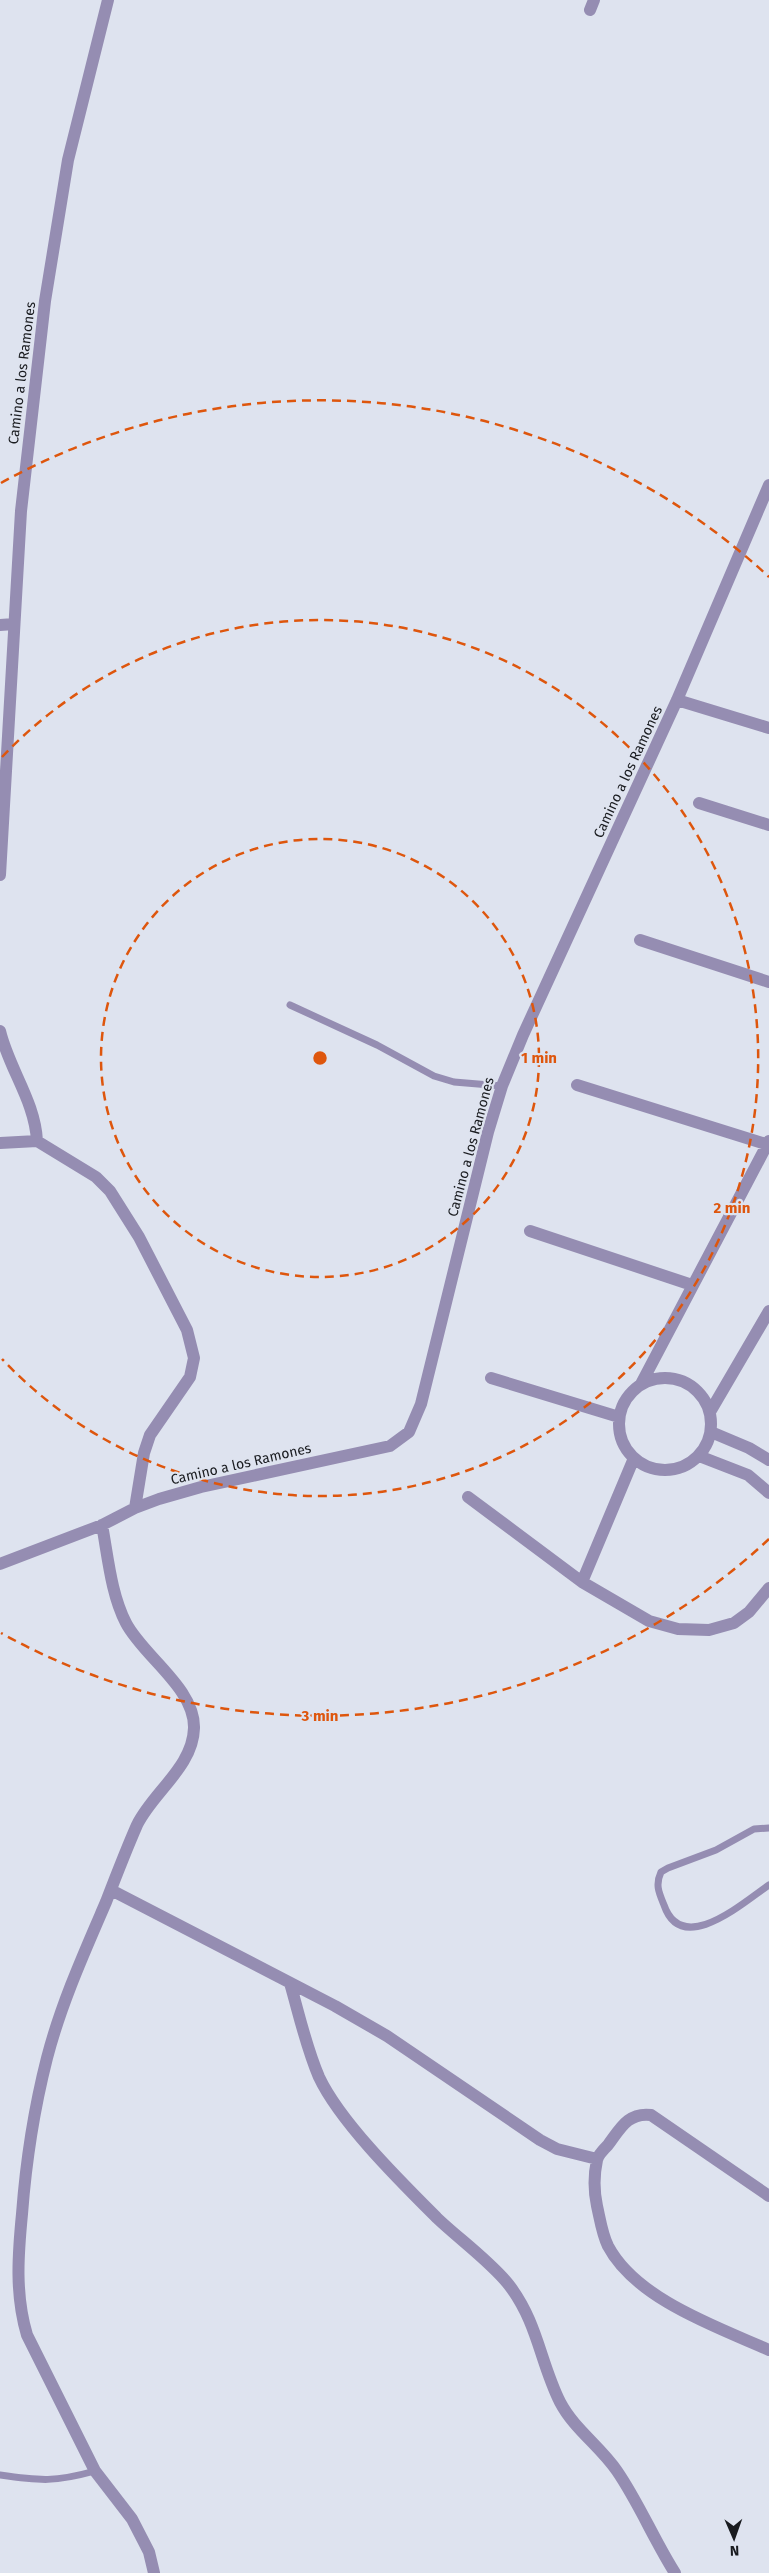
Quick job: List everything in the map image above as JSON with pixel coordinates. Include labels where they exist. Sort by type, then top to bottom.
[{"type":"street","name":"Camino a los Ramones","points":[[0,875],[21,511],[45,301],[68,160],[108,0]]},
{"type":"street","name":"Camino a los Ramones","points":[[0,1564],[102,1525],[135,1508],[160,1499],[201,1487],[390,1446],[409,1432],[421,1404],[486,1142],[502,1086],[523,1035],[677,700],[769,485]]},
{"type":"street","points":[[0,625],[14,624]]},
{"type":"street","points":[[677,700],[769,728]]},
{"type":"street","points":[[699,803],[769,825]]},
{"type":"street","points":[[640,940],[769,982]]},
{"type":"street","points":[[0,1031],[9,1058],[35,1117],[38,1141]]},
{"type":"street","points":[[577,1085],[768,1144],[641,1384],[627,1398],[619,1417],[620,1432],[625,1446],[634,1458],[650,1467],[667,1470],[684,1466],[699,1456],[707,1445],[711,1432],[710,1412],[700,1393],[683,1381],[662,1377],[641,1384]]},
{"type":"street","points":[[0,1143],[38,1141],[96,1177],[123,1208],[169,1292],[187,1330],[193,1349],[194,1368],[190,1377],[150,1435],[144,1452],[135,1508]]},
{"type":"street","points":[[530,1231],[692,1285]]},
{"type":"street","points":[[710,1412],[769,1311]]},
{"type":"street","points":[[490,1378],[619,1417]]},
{"type":"street","points":[[711,1432],[750,1448],[769,1460]]},
{"type":"street","points":[[699,1456],[748,1475],[769,1493]]},
{"type":"street","points":[[582,1582],[634,1458]]},
{"type":"street","points":[[468,1497],[582,1582],[649,1621],[678,1629],[709,1630],[734,1623],[749,1612],[769,1588]]},
{"type":"street","points":[[102,1525],[118,1603],[126,1624],[179,1689],[190,1708],[194,1727],[191,1746],[184,1761],[138,1823],[76,1972],[47,2058],[26,2170],[18,2254],[19,2293],[22,2318],[27,2335],[96,2470],[132,2519],[148,2552],[154,2573]]},
{"type":"street","points":[[111,1890],[336,2006],[387,2036],[540,2140],[558,2149],[597,2159]]},
{"type":"street","points":[[290,1983],[308,2048],[319,2076],[329,2094],[366,2143],[437,2218],[507,2283],[522,2304],[537,2335],[560,2402],[570,2420],[602,2451],[617,2470],[675,2573]]},
{"type":"street","points":[[769,2196],[651,2116],[634,2116],[626,2121],[597,2159],[595,2195],[600,2223],[608,2246],[623,2268],[658,2296],[708,2323],[769,2350]]},
{"type":"lane","points":[[290,1005],[377,1045],[434,1076],[454,1082],[502,1086]]},
{"type":"lane","points":[[769,1828],[754,1829],[716,1850],[668,1868],[661,1872],[657,1887],[665,1909],[673,1920],[687,1927],[693,1927],[715,1922],[769,1885]]},
{"type":"lane","points":[[0,2474],[37,2480],[63,2480],[96,2470]]}]
